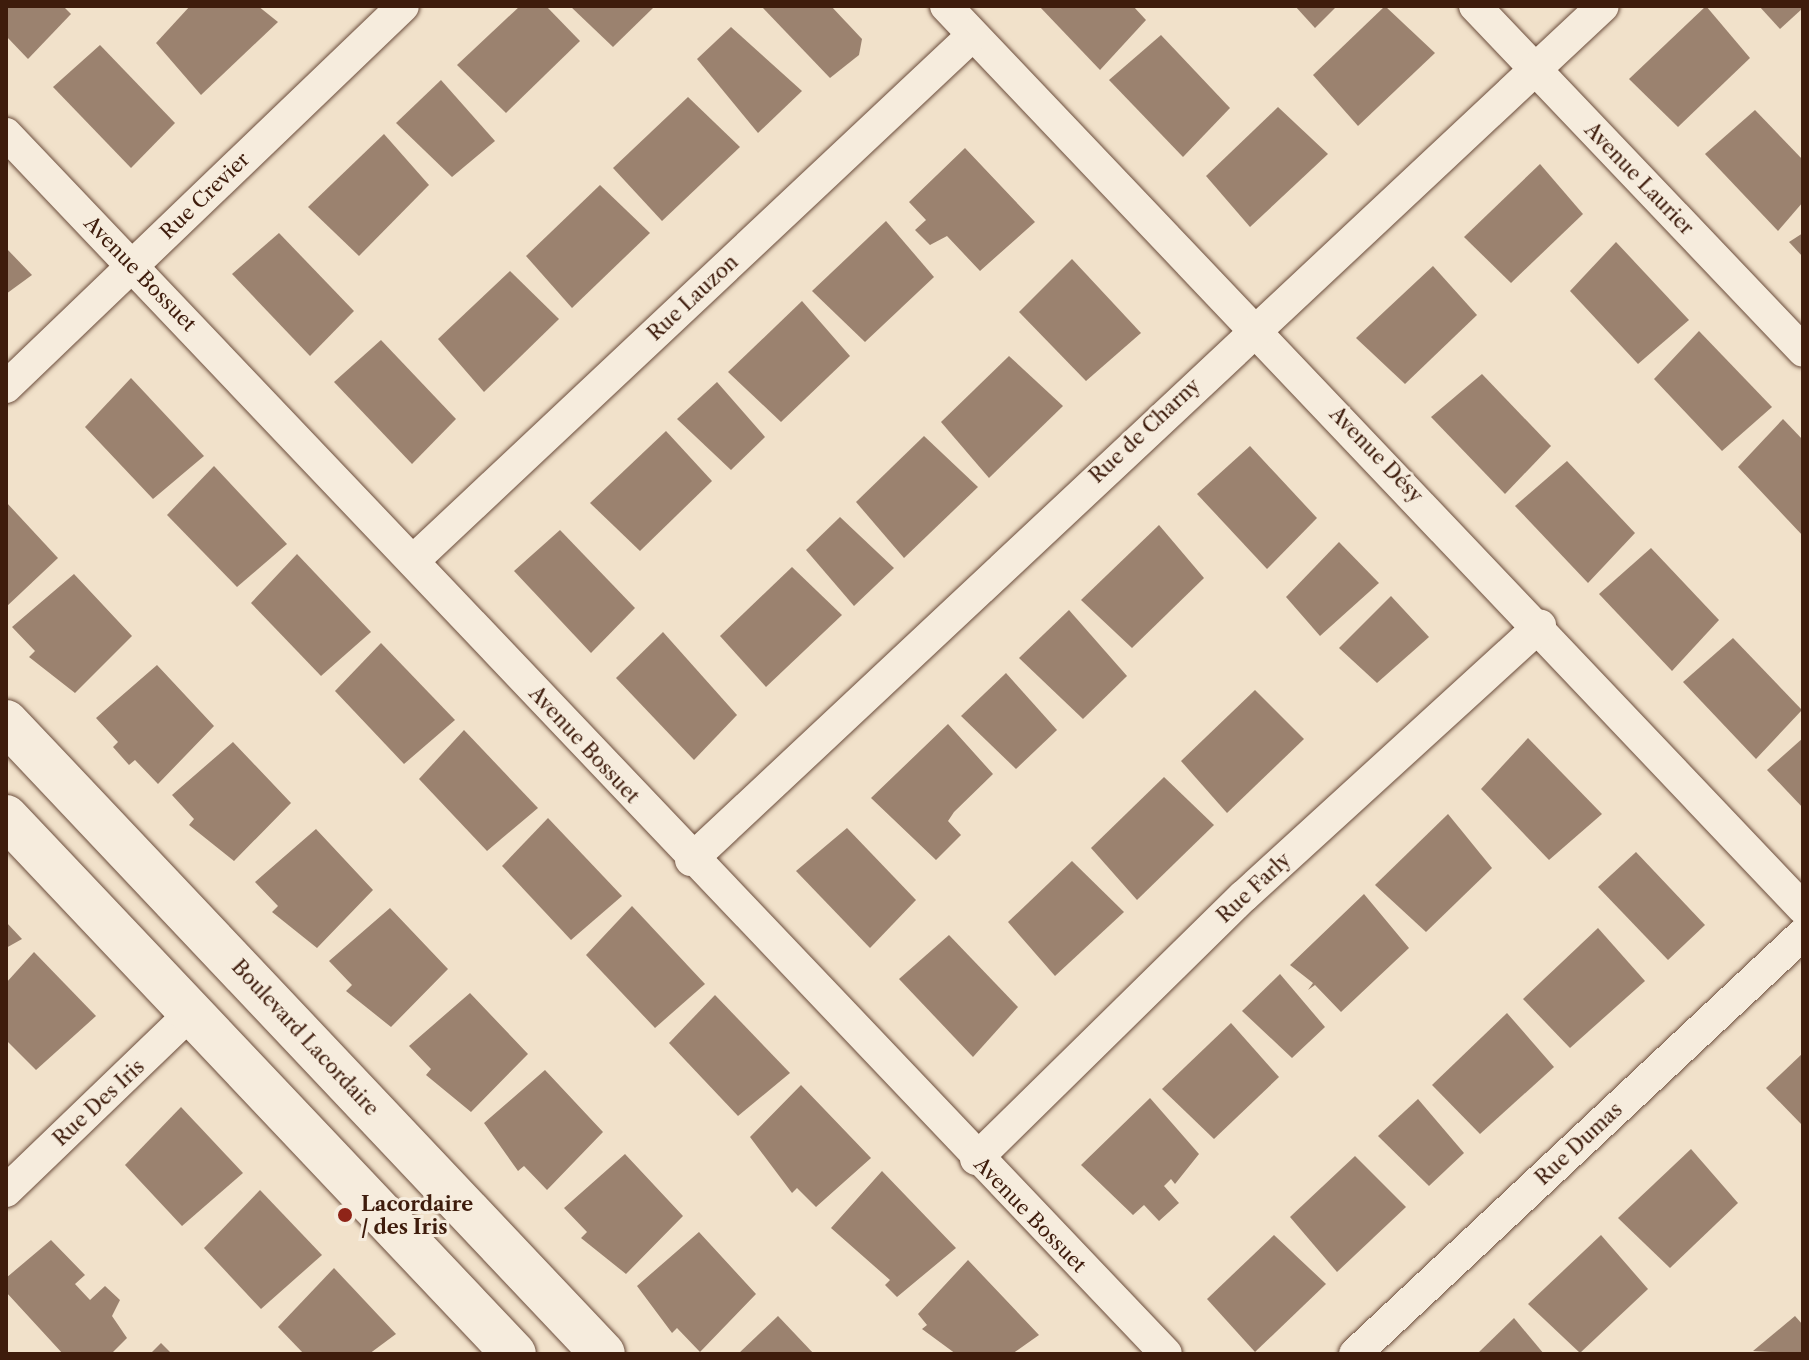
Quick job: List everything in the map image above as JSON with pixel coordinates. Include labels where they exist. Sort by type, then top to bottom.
[{"type":"main road","name":"Boulevard Lacordaire","points":[[6,722],[603,1354]]},
{"type":"main road","points":[[6,817],[514,1354]]},
{"type":"street","name":"Rue Crevier","points":[[6,387],[403,6]]},
{"type":"street","name":"Avenue Désy","points":[[946,6],[1540,626],[1803,908]]},
{"type":"street","name":"Avenue Laurier","points":[[1475,6],[1803,351]]},
{"type":"street","name":"Rue de Charny","points":[[691,860],[1254,328],[1603,6]]},
{"type":"street","name":"Rue Lauzon","points":[[413,561],[973,35]]},
{"type":"street","name":"Avenue Bossuet","points":[[6,134],[413,561],[691,860],[1166,1354]]},
{"type":"street","name":"Rue Farly","points":[[976,1159],[1244,896],[1540,626]]},
{"type":"street","name":"Rue Dumas","points":[[1355,1354],[1803,934]]},
{"type":"street","name":"Rue Des Iris","points":[[6,1191],[191,1013]]},
{"type":"building","points":[[6,6],[63,6],[71,14],[28,59],[6,36]]},
{"type":"building","points":[[190,6],[258,6],[278,22],[201,95],[156,43]]},
{"type":"building","points":[[520,6],[546,6],[580,41],[506,113],[457,65]]},
{"type":"building","points":[[570,6],[652,6],[653,8],[613,47]]},
{"type":"building","points":[[761,6],[831,6],[862,39],[859,55],[830,78]]},
{"type":"building","points":[[1039,6],[1133,6],[1146,20],[1100,70]]},
{"type":"building","points":[[1295,6],[1337,6],[1315,28]]},
{"type":"building","points":[[1385,6],[1435,53],[1358,126],[1313,75]]},
{"type":"building","points":[[1706,6],[1750,58],[1678,127],[1629,79]]},
{"type":"building","points":[[1759,6],[1803,6],[1803,8],[1780,29]]},
{"type":"building","points":[[731,27],[802,91],[758,133],[697,59]]},
{"type":"building","points":[[1161,35],[1230,108],[1183,157],[1109,80]]},
{"type":"building","points":[[100,45],[175,123],[131,168],[53,87]]},
{"type":"building","points":[[441,80],[495,141],[452,177],[396,123]]},
{"type":"building","points":[[688,97],[740,147],[662,221],[613,168]]},
{"type":"building","points":[[1278,107],[1328,154],[1250,227],[1206,176]]},
{"type":"building","points":[[1755,110],[1803,160],[1803,202],[1778,231],[1705,154]]},
{"type":"building","points":[[384,134],[429,185],[359,256],[308,207]]},
{"type":"building","points":[[965,148],[1035,222],[980,271],[947,236],[930,245],[915,230],[926,220],[909,202]]},
{"type":"building","points":[[1540,164],[1583,214],[1511,283],[1464,237]]},
{"type":"building","points":[[600,185],[650,233],[572,308],[526,256]]},
{"type":"building","points":[[886,221],[934,277],[865,342],[812,291]]},
{"type":"building","points":[[279,233],[354,311],[310,356],[232,274]]},
{"type":"building","points":[[1803,233],[1803,257],[1789,242]]},
{"type":"building","points":[[1616,242],[1689,320],[1638,364],[1570,291]]},
{"type":"building","points":[[6,248],[32,275],[6,294]]},
{"type":"building","points":[[1072,259],[1141,333],[1086,381],[1019,312]]},
{"type":"building","points":[[1433,266],[1477,315],[1405,384],[1356,338]]},
{"type":"building","points":[[510,271],[559,319],[484,392],[438,339]]},
{"type":"building","points":[[802,301],[850,356],[781,422],[728,372]]},
{"type":"building","points":[[1699,331],[1772,407],[1722,451],[1654,379]]},
{"type":"building","points":[[381,340],[456,419],[412,464],[334,382]]},
{"type":"building","points":[[1009,356],[1063,406],[989,478],[941,422]]},
{"type":"building","points":[[1482,374],[1551,446],[1505,494],[1431,417]]},
{"type":"building","points":[[131,378],[204,456],[153,499],[85,427]]},
{"type":"building","points":[[717,382],[765,437],[731,470],[677,419]]},
{"type":"building","points":[[1783,419],[1803,440],[1803,536],[1738,467]]},
{"type":"building","points":[[666,431],[712,481],[640,551],[590,503]]},
{"type":"building","points":[[924,436],[978,487],[904,558],[856,502]]},
{"type":"building","points":[[1250,446],[1317,518],[1267,569],[1197,494]]},
{"type":"building","points":[[1567,461],[1635,533],[1588,583],[1515,506]]},
{"type":"building","points":[[214,466],[287,544],[237,587],[167,515]]},
{"type":"building","points":[[6,502],[58,558],[6,607]]},
{"type":"building","points":[[840,517],[894,568],[854,606],[806,550]]},
{"type":"building","points":[[1159,525],[1204,578],[1132,648],[1081,600]]},
{"type":"building","points":[[560,530],[635,608],[591,653],[514,571]]},
{"type":"building","points":[[1339,542],[1379,583],[1320,636],[1286,597]]},
{"type":"building","points":[[1651,548],[1719,620],[1672,671],[1599,594]]},
{"type":"building","points":[[297,554],[371,632],[321,676],[251,603]]},
{"type":"building","points":[[792,567],[842,615],[766,687],[720,636]]},
{"type":"building","points":[[74,574],[132,636],[75,693],[29,657],[35,651],[12,627]]},
{"type":"building","points":[[1391,596],[1429,637],[1377,683],[1339,648]]},
{"type":"building","points":[[1069,610],[1127,676],[1083,719],[1019,658]]},
{"type":"building","points":[[663,632],[737,715],[694,760],[616,678]]},
{"type":"building","points":[[1733,638],[1802,710],[1756,759],[1683,682]]},
{"type":"building","points":[[381,643],[455,720],[404,764],[335,691]]},
{"type":"building","points":[[157,665],[214,726],[158,784],[135,760],[129,765],[113,747],[118,742],[96,718]]},
{"type":"building","points":[[1006,673],[1057,730],[1016,769],[961,716]]},
{"type":"building","points":[[1255,690],[1304,739],[1227,813],[1181,761]]},
{"type":"building","points":[[948,724],[993,774],[948,821],[961,835],[936,860],[871,798]]},
{"type":"building","points":[[464,730],[538,808],[487,851],[419,779]]},
{"type":"building","points":[[1528,738],[1602,814],[1549,860],[1481,789]]},
{"type":"building","points":[[1803,738],[1803,808],[1767,770]]},
{"type":"building","points":[[233,742],[291,803],[234,861],[189,825],[194,819],[172,795]]},
{"type":"building","points":[[1164,777],[1214,825],[1137,900],[1091,848]]},
{"type":"building","points":[[1448,814],[1492,868],[1426,932],[1375,885]]},
{"type":"building","points":[[548,818],[622,896],[571,940],[502,866]]},
{"type":"building","points":[[847,828],[916,900],[870,948],[796,871]]},
{"type":"building","points":[[316,829],[373,890],[317,948],[272,912],[278,906],[255,882]]},
{"type":"building","points":[[1636,852],[1705,925],[1668,960],[1598,887]]},
{"type":"building","points":[[1072,861],[1124,912],[1055,976],[1008,922]]},
{"type":"building","points":[[1364,894],[1409,948],[1341,1012],[1315,985],[1308,990],[1313,983],[1290,965]]},
{"type":"building","points":[[632,906],[705,984],[655,1028],[586,955]]},
{"type":"building","points":[[390,908],[448,969],[391,1027],[346,991],[352,985],[329,961]]},
{"type":"building","points":[[6,922],[22,939],[6,948]]},
{"type":"building","points":[[1598,928],[1645,981],[1570,1048],[1523,999]]},
{"type":"building","points":[[949,935],[1018,1007],[973,1057],[899,979]]},
{"type":"building","points":[[34,952],[96,1016],[36,1070],[6,1040],[6,983]]},
{"type":"building","points":[[1280,974],[1325,1027],[1292,1058],[1242,1011]]},
{"type":"building","points":[[470,993],[528,1054],[471,1112],[426,1075],[431,1069],[409,1046]]},
{"type":"building","points":[[715,995],[790,1073],[738,1116],[669,1043]]},
{"type":"building","points":[[1507,1013],[1554,1067],[1480,1134],[1432,1085]]},
{"type":"building","points":[[1231,1023],[1279,1077],[1214,1139],[1162,1089]]},
{"type":"building","points":[[1803,1053],[1803,1126],[1766,1088]]},
{"type":"building","points":[[545,1070],[603,1132],[547,1190],[524,1166],[518,1171],[484,1123]]},
{"type":"building","points":[[801,1085],[871,1158],[816,1207],[797,1188],[792,1193],[750,1137]]},
{"type":"building","points":[[1150,1098],[1199,1154],[1175,1184],[1171,1179],[1164,1186],[1179,1203],[1159,1221],[1144,1205],[1133,1215],[1081,1165]]},
{"type":"building","points":[[1418,1099],[1464,1153],[1429,1186],[1378,1136]]},
{"type":"building","points":[[181,1107],[243,1173],[182,1226],[125,1165]]},
{"type":"building","points":[[1691,1149],[1738,1203],[1670,1268],[1618,1218]]},
{"type":"building","points":[[625,1154],[683,1216],[626,1274],[581,1238],[587,1232],[564,1208]]},
{"type":"building","points":[[1355,1156],[1406,1207],[1337,1272],[1290,1217]]},
{"type":"building","points":[[882,1171],[956,1248],[897,1297],[885,1285],[890,1280],[831,1228]]},
{"type":"building","points":[[260,1190],[322,1255],[261,1309],[204,1248]]},
{"type":"building","points":[[699,1232],[756,1294],[700,1352],[677,1328],[672,1333],[637,1286]]},
{"type":"building","points":[[1274,1235],[1326,1284],[1255,1352],[1207,1299]]},
{"type":"building","points":[[1601,1235],[1648,1289],[1580,1353],[1528,1304]]},
{"type":"building","points":[[51,1240],[85,1275],[75,1284],[90,1300],[105,1286],[120,1300],[112,1316],[127,1338],[111,1354],[63,1354],[6,1292],[6,1278]]},
{"type":"building","points":[[968,1260],[1039,1335],[1012,1354],[956,1354],[922,1329],[927,1325],[918,1314]]},
{"type":"building","points":[[334,1268],[396,1334],[369,1354],[304,1354],[278,1327]]},
{"type":"building","points":[[778,1316],[814,1354],[738,1354]]},
{"type":"building","points":[[1795,1316],[1803,1325],[1803,1354],[1753,1351]]},
{"type":"building","points":[[1514,1318],[1544,1354],[1477,1354]]},
{"type":"building","points":[[161,1343],[172,1354],[150,1354]]},
{"type":"place","name":"Lacordaire / des Iris","points":[[345,1215]]}]
